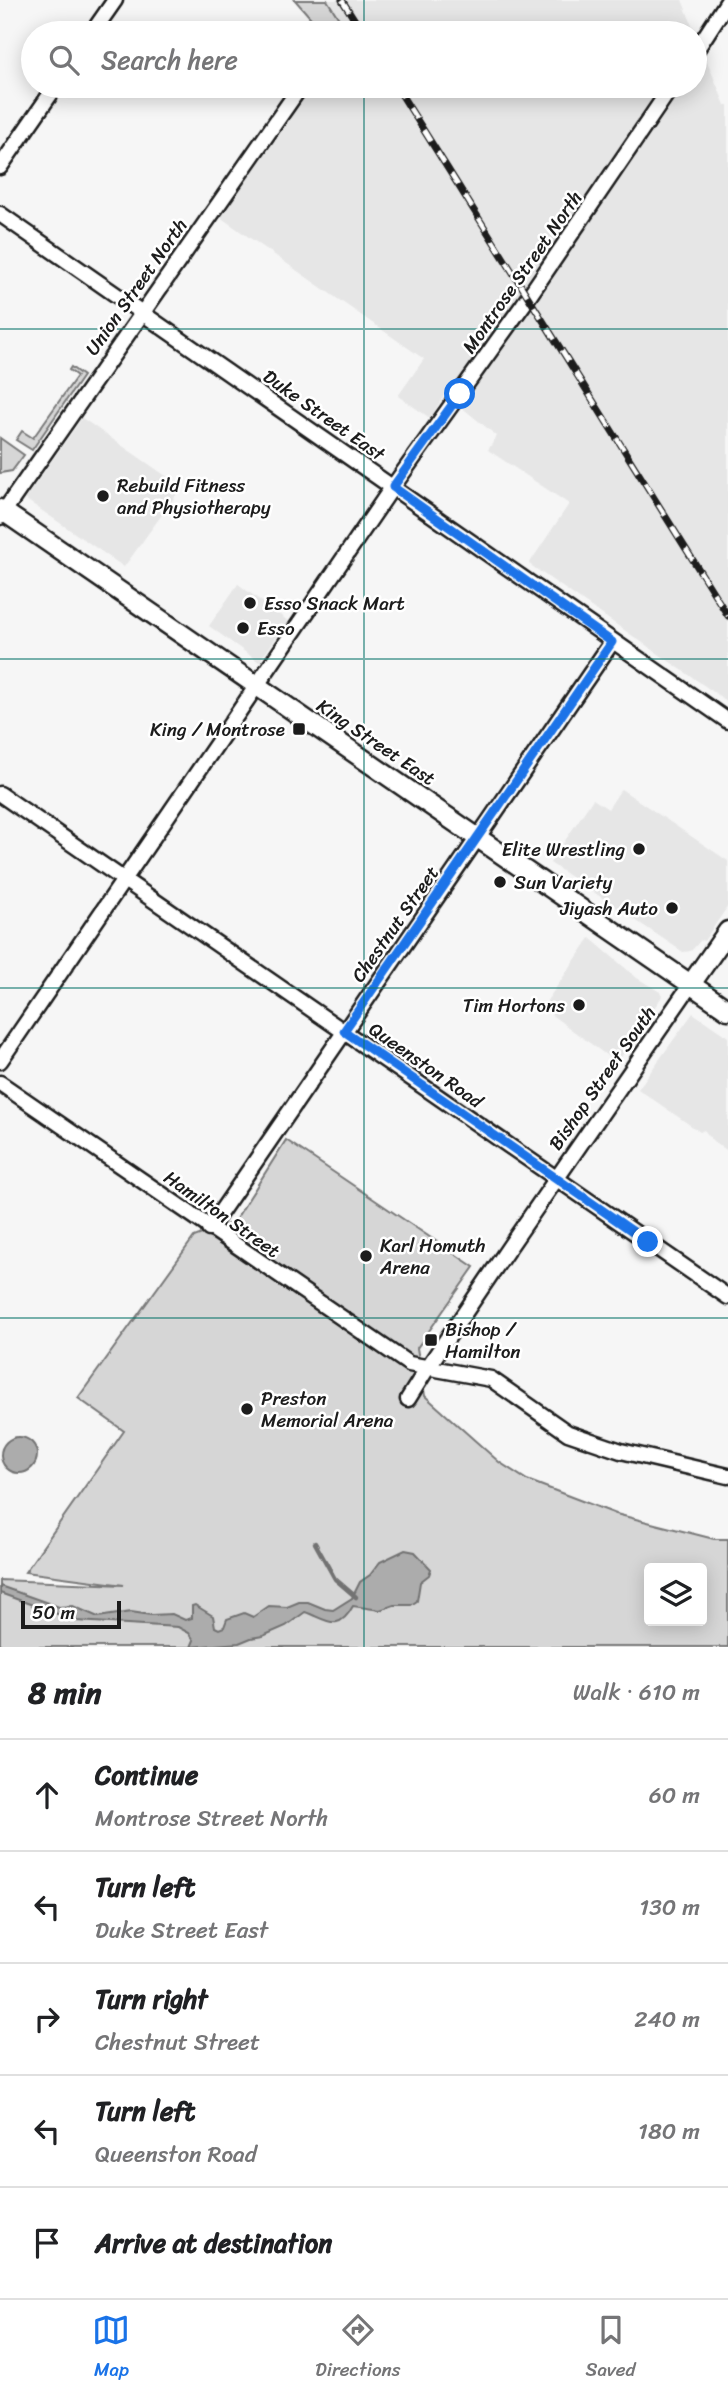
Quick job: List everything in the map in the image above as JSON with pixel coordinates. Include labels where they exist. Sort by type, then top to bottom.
[{"type":"main road","name":"King Street East","points":[[1,512],[728,1010]]},
{"type":"main road","points":[[691,984],[728,931]]},
{"type":"street","points":[[100,21],[115,0]]},
{"type":"street","points":[[707,33],[728,1]]},
{"type":"street","points":[[0,167],[48,98]]},
{"type":"street","name":"Union Street North","points":[[1,512],[293,98]]},
{"type":"street","name":"Montrose Street North","points":[[0,1061],[393,487],[523,305],[665,98]]},
{"type":"street","name":"Duke Street East","points":[[0,214],[728,721]]},
{"type":"street","name":"Chestnut Street","points":[[209,1229],[612,642]]},
{"type":"street","name":"Queenston Road","points":[[0,794],[728,1297]]},
{"type":"street","name":"Bishop Street South","points":[[408,1399],[556,1178],[691,984]]},
{"type":"street","name":"Hamilton Street","points":[[0,1083],[408,1364],[428,1367]]},
{"type":"street","points":[[428,1367],[491,1379],[568,1433],[621,1451],[728,1476]]},
{"type":"shaded area","points":[[295,0],[327,0],[340,21],[313,21]]},
{"type":"shaded area","points":[[327,0],[682,0],[691,21],[340,21]]},
{"type":"shaded area","points":[[707,61],[725,105],[728,105],[728,702],[529,564],[569,504],[488,450],[497,436],[445,394],[430,418],[398,396],[424,359],[220,217],[303,98],[707,98]]},
{"type":"shaded area","points":[[71,367],[83,376],[32,450],[16,440],[22,431],[33,438],[77,376],[69,370]]},
{"type":"shaded area","points":[[82,418],[182,487],[124,567],[25,499]]},
{"type":"shaded area","points":[[0,438],[24,455],[12,471],[0,473]]},
{"type":"shaded area","points":[[238,584],[288,621],[259,662],[209,626]]},
{"type":"shaded area","points":[[621,789],[728,861],[728,906],[704,941],[701,940],[691,951],[683,952],[550,863],[593,799],[608,809]]},
{"type":"shaded area","points":[[590,938],[637,978],[662,995],[617,1063],[542,1008]]},
{"type":"shaded area","points":[[693,1013],[728,1037],[728,1151],[713,1141],[704,1130],[700,1132],[638,1089]]},
{"type":"shaded area","points":[[286,1140],[474,1267],[417,1348],[425,1396],[499,1462],[527,1480],[616,1514],[714,1539],[728,1539],[728,1647],[0,1647],[0,1580],[124,1585],[25,1572],[124,1431],[78,1398],[194,1237],[234,1222]]},
{"type":"shaded area","points":[[19,1437],[31,1443],[37,1455],[31,1467],[19,1473],[7,1467],[1,1455],[7,1443]]},
{"type":"shaded area","points":[[405,1550],[415,1552],[431,1569],[429,1575],[420,1582],[417,1601],[411,1605],[394,1605],[380,1610],[353,1606],[342,1620],[337,1622],[325,1621],[305,1612],[286,1626],[239,1643],[191,1647],[194,1640],[189,1633],[178,1627],[76,1621],[0,1593],[0,1586],[59,1607],[73,1606],[98,1617],[131,1612],[172,1614],[185,1620],[192,1618],[192,1606],[195,1605],[213,1616],[215,1627],[219,1629],[224,1627],[227,1619],[244,1613],[253,1617],[269,1606],[287,1607],[308,1602],[333,1610],[352,1598],[360,1582],[370,1575],[380,1562]]},
{"type":"waterway","points":[[315,1543],[335,1579],[356,1597]]},
{"type":"railway","points":[[342,0],[355,21]]},
{"type":"railway","points":[[404,98],[728,616]]},
{"type":"place","name":"Rebuild Fitness and Physiotherapy","points":[[103,496]]},
{"type":"place","name":"Esso Snack Mart","points":[[250,603]]},
{"type":"place","name":"Esso","points":[[243,628]]},
{"type":"place","name":"King / Montrose","points":[[299,729]]},
{"type":"place","name":"Elite Wrestling","points":[[639,849]]},
{"type":"place","name":"Sun Variety","points":[[500,882]]},
{"type":"place","name":"Jiyash Auto","points":[[672,908]]},
{"type":"place","name":"Tim Hortons","points":[[579,1005]]},
{"type":"place","name":"Karl Homuth Arena","points":[[366,1256]]},
{"type":"place","name":"Bishop / Hamilton","points":[[431,1340]]},
{"type":"place","name":"Preston Memorial Arena","points":[[247,1409]]},
{"type":"route","points":[[460,394],[393,487],[612,642],[344,1031],[648,1242]]}]
